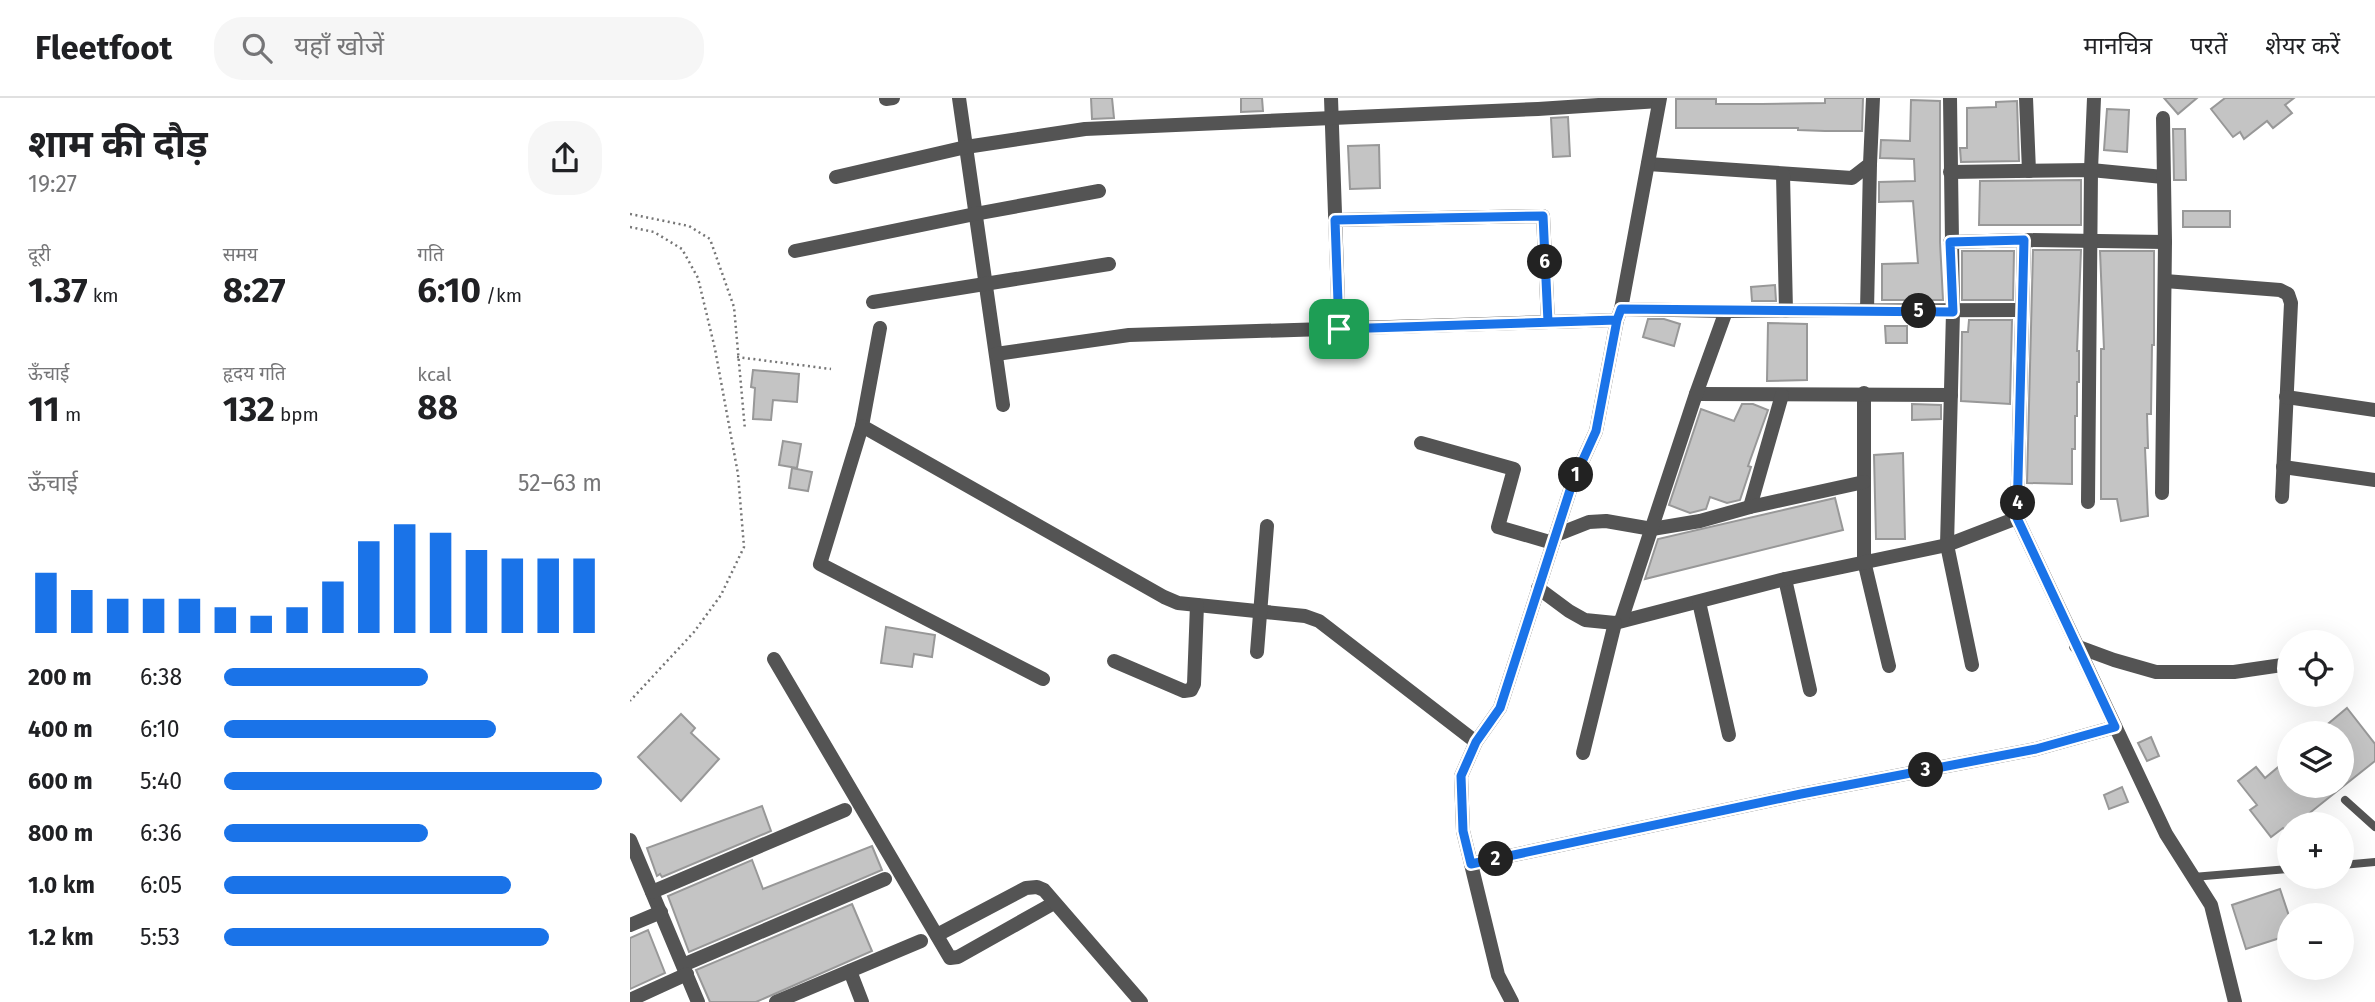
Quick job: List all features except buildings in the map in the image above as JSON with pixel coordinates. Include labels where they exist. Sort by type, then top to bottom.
[{"type":"street","points":[[959,98],[1003,405]]},
{"type":"street","points":[[1331,98],[1339,329]]},
{"type":"street","points":[[1867,311],[1873,98]]},
{"type":"street","points":[[1950,98],[1953,312],[1947,545],[1972,666]]},
{"type":"street","points":[[2026,98],[2029,171]]},
{"type":"street","points":[[2088,502],[2094,98]]},
{"type":"street","points":[[836,177],[966,147],[1085,129],[1332,117],[1538,103],[1660,100],[1596,431],[1572,484],[1500,708],[1476,742],[1461,776],[1463,831],[1498,975],[1511,1002]]},
{"type":"street","points":[[2162,493],[2165,281],[2163,118]]},
{"type":"street","points":[[1648,164],[1852,178],[1870,164]]},
{"type":"street","points":[[1950,173],[2091,170],[2163,177]]},
{"type":"street","points":[[1783,174],[1786,311]]},
{"type":"street","points":[[794,251],[1099,191]]},
{"type":"street","points":[[1335,220],[1543,216],[1548,322]]},
{"type":"street","points":[[2024,240],[2017,518],[2166,834],[2211,905],[2235,1002]]},
{"type":"street","points":[[1950,242],[2165,242]]},
{"type":"street","points":[[873,302],[1109,264]]},
{"type":"street","points":[[2165,281],[2280,290],[2288,294],[2291,303],[2282,497]]},
{"type":"street","points":[[996,354],[1129,335],[1548,322],[1619,314],[1726,311],[2021,310]]},
{"type":"street","points":[[1583,753],[1618,622],[1726,311]]},
{"type":"street","points":[[880,328],[862,426],[820,564],[1043,679]]},
{"type":"street","points":[[1864,393],[1864,561],[1889,666]]},
{"type":"street","points":[[1696,394],[1951,395]]},
{"type":"street","points":[[1750,507],[1782,395]]},
{"type":"street","points":[[2286,397],[2375,410]]},
{"type":"street","points":[[862,426],[1178,603],[1305,616],[1319,621],[1476,742]]},
{"type":"street","points":[[1420,443],[1514,468],[1498,527],[1554,539],[1589,522],[1606,521],[1652,529],[1700,521],[1864,482]]},
{"type":"street","points":[[2283,467],[2375,480]]},
{"type":"street","points":[[1538,588],[1586,620],[1618,622],[1785,579],[1947,545],[2017,518]]},
{"type":"street","points":[[1257,652],[1267,526]]},
{"type":"street","points":[[1785,579],[1810,690]]},
{"type":"street","points":[[1699,602],[1729,735]]},
{"type":"street","points":[[1114,661],[1184,691],[1191,690],[1194,684],[1196,605]]},
{"type":"street","points":[[2076,646],[2156,672],[2234,672],[2277,666]]},
{"type":"street","points":[[774,659],[947,955],[954,958],[1054,903]]},
{"type":"street","points":[[1471,864],[1801,794],[2036,749],[2115,727]]},
{"type":"street","points":[[652,892],[845,810]]},
{"type":"street","points":[[630,840],[635,864],[652,892],[698,1002]]},
{"type":"street","points":[[630,1000],[685,970],[885,879]]},
{"type":"street","points":[[937,935],[1026,888],[1037,887],[1044,890],[1141,1002]]},
{"type":"street","points":[[630,925],[661,912]]},
{"type":"street","points":[[776,1002],[921,941]]},
{"type":"street","points":[[850,971],[862,1002]]},
{"type":"lane","points":[[2345,800],[2375,827]]},
{"type":"lane","points":[[2354,864],[2375,862]]},
{"type":"lane","points":[[2193,877],[2277,870]]},
{"type":"path","points":[[630,214],[689,226],[710,239],[733,307],[745,430]]},
{"type":"path","points":[[630,227],[654,232],[682,249],[698,278],[715,349],[738,474],[744,547],[721,595],[694,632],[630,701]]},
{"type":"path","points":[[737,357],[831,369]]},
{"type":"route","points":[[1339,329],[1335,220],[1543,216],[1548,322],[1617,320],[1621,309],[1953,312],[1950,242],[2024,240],[2017,518],[2115,727],[2036,749],[1801,794],[1471,864],[1463,831],[1461,776],[1476,742],[1500,708],[1572,484],[1596,431],[1617,320],[1339,329]]}]
